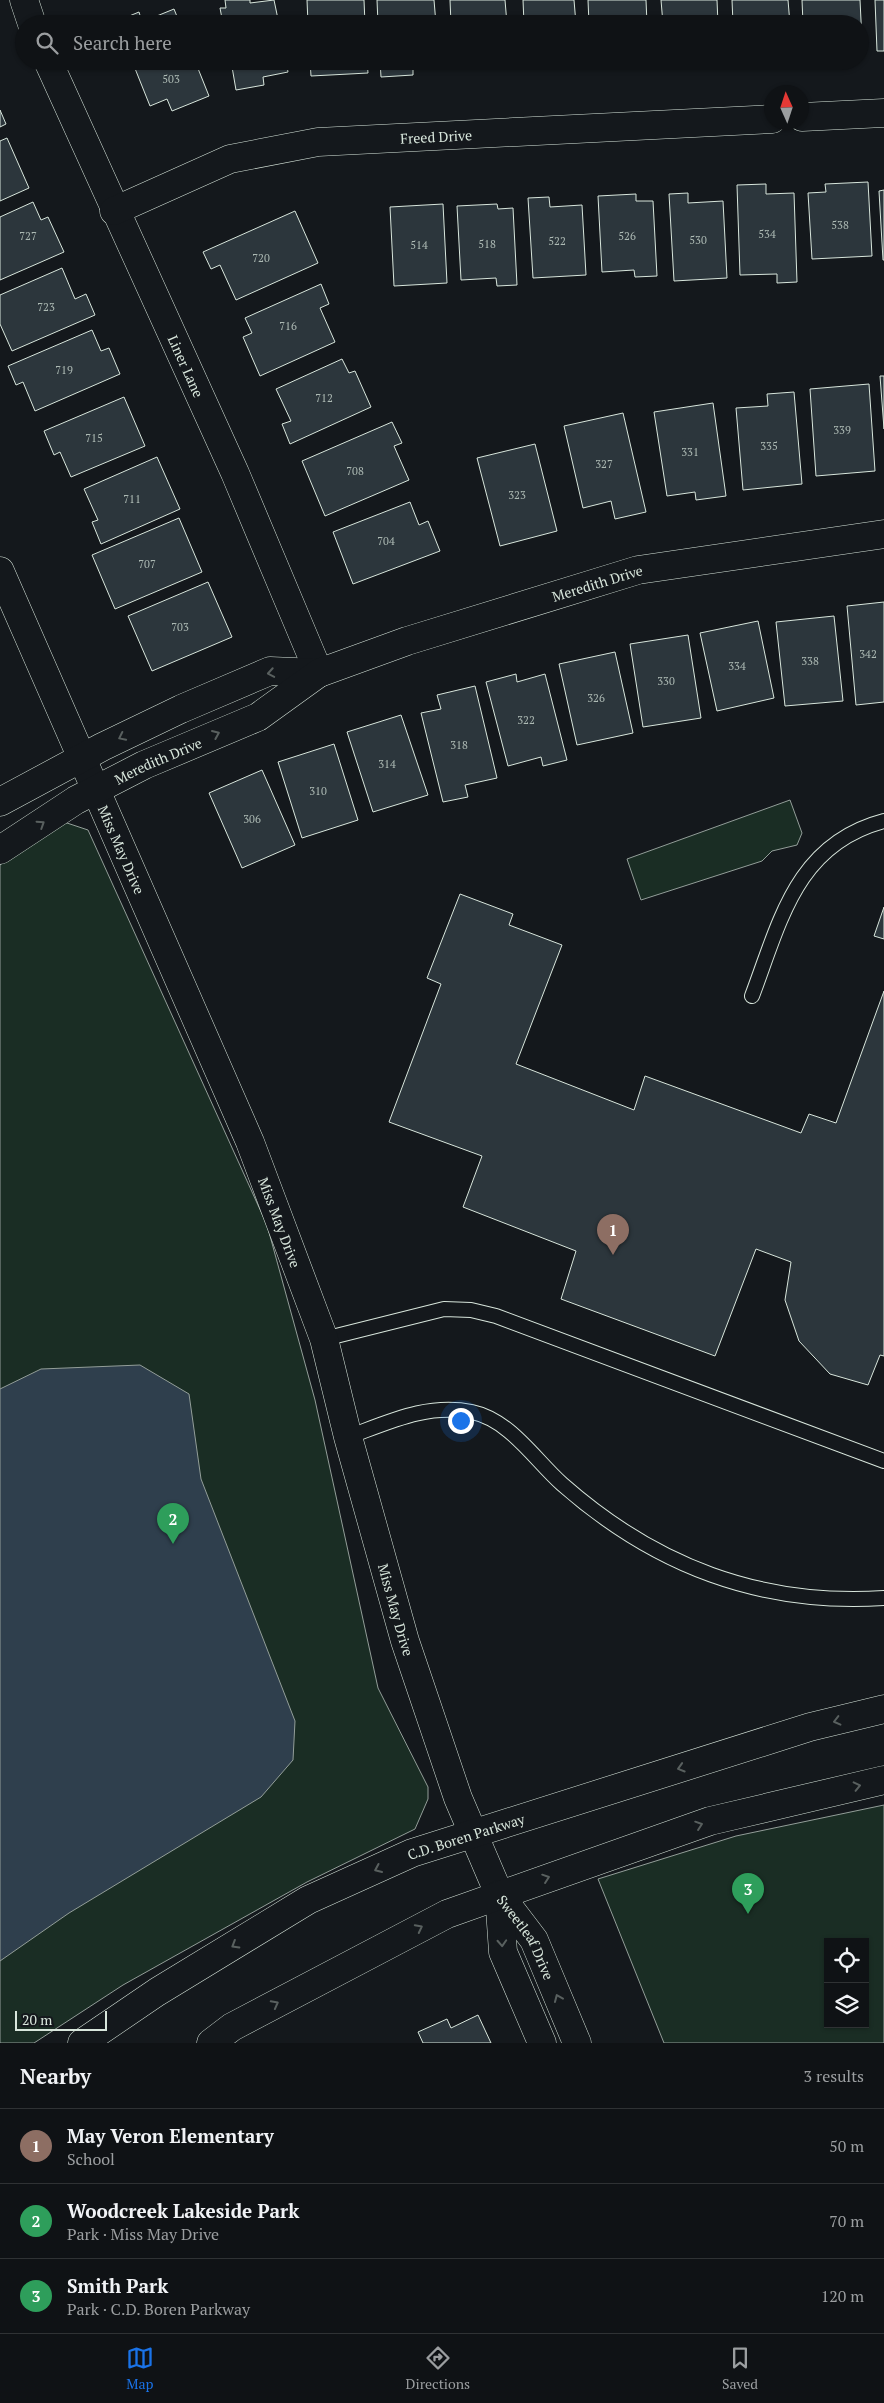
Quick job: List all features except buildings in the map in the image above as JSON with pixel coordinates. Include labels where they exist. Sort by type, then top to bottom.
[{"type":"street","points":[[24,0],[29,15]]},
{"type":"street","name":"Liner Lane","points":[[52,70],[114,211],[235,473],[319,673]]},
{"type":"street","points":[[809,117],[884,113]]},
{"type":"street","name":"Freed Drive","points":[[114,211],[230,159],[318,142],[764,119]]},
{"type":"street","name":"Meredith Drive","points":[[0,850],[76,800],[144,765],[258,717],[319,673],[407,641],[638,570],[884,534]]},
{"type":"street","name":"Miss May Drive","points":[[0,571],[250,1142],[324,1339],[348,1437],[405,1641],[458,1798],[499,1894]]},
{"type":"street","name":"Meredith Drive","points":[[0,802],[82,758],[181,709],[270,671],[319,673]]},
{"type":"street","name":"C.D. Boren Parkway","points":[[82,2043],[158,1992],[308,1900],[412,1854],[810,1727],[884,1709]]},
{"type":"street","points":[[211,2043],[232,2027],[447,1914],[499,1894],[710,1822],[884,1780]]},
{"type":"street","name":"Sweetleaf Drive","points":[[499,1894],[503,1952],[542,2043]]},
{"type":"street","name":"Sweetleaf Drive","points":[[499,1894],[534,1940],[577,2043]]},
{"type":"lane","points":[[752,996],[791,894],[803,874],[836,842],[854,832],[884,821]]},
{"type":"lane","points":[[324,1339],[444,1309],[470,1310],[496,1316],[884,1461]]},
{"type":"lane","points":[[348,1437],[415,1412],[443,1408],[474,1412],[499,1424],[530,1450],[556,1478],[585,1504],[616,1528],[649,1548],[688,1567],[729,1582],[770,1592],[813,1598],[856,1600],[884,1598]]},
{"type":"green space","points":[[790,800],[802,833],[797,845],[772,851],[762,861],[641,900],[627,859]]},
{"type":"green space","points":[[61,821],[88,830],[267,1225],[315,1400],[378,1688],[428,1787],[428,1799],[415,1829],[307,1882],[123,1985],[34,2043],[0,2043],[0,865],[41,831]]},
{"type":"green space","points":[[884,1805],[884,2043],[664,2043],[598,1879],[736,1836]]},
{"type":"water","points":[[140,1365],[189,1394],[201,1479],[295,1721],[293,1760],[261,1797],[69,1913],[0,1961],[0,1389],[41,1369]]},
{"type":"place","name":"May Veron Elementary","points":[[613,1255]]},
{"type":"place","name":"Woodcreek Lakeside Park","points":[[173,1544]]},
{"type":"place","name":"Smith Park","points":[[748,1914]]}]
